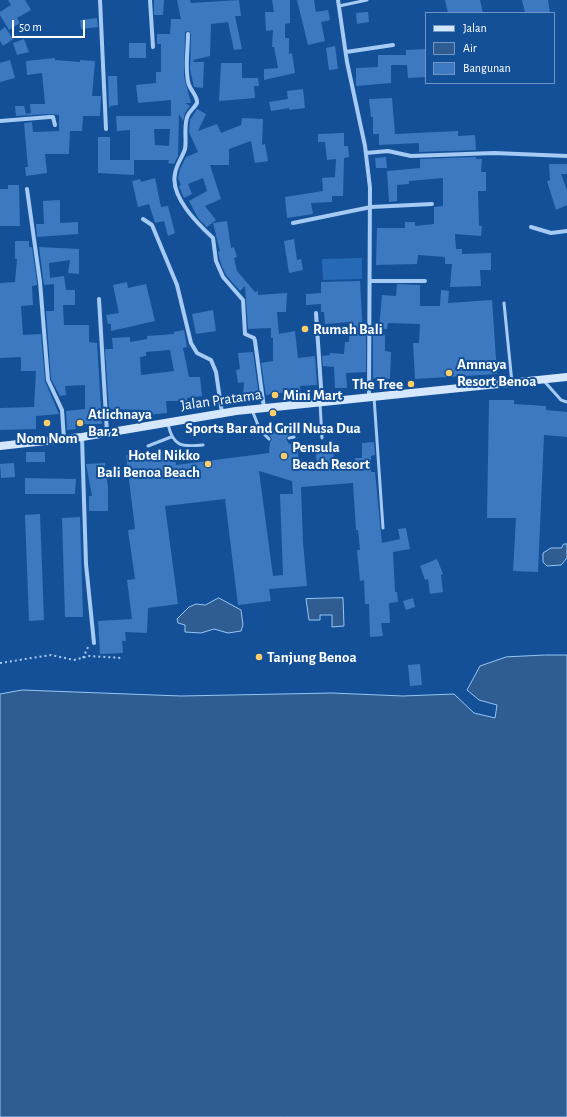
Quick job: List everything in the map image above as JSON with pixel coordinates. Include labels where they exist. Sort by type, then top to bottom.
[{"type":"street","points":[[100,0],[106,129]]},
{"type":"street","points":[[150,0],[153,46]]},
{"type":"street","points":[[338,0],[346,52],[366,153],[371,207],[370,281],[372,398]]},
{"type":"street","points":[[188,34],[186,75],[189,87],[195,94],[198,103],[188,115],[185,149],[175,171],[174,184],[177,192],[190,213],[198,224],[213,238],[216,261],[223,277],[243,300],[245,332],[248,336],[254,338],[255,341],[264,408]]},
{"type":"street","points":[[346,52],[393,45]]},
{"type":"street","points":[[0,121],[50,117],[53,118],[55,125]]},
{"type":"street","points":[[366,153],[388,152],[411,156],[494,153],[567,156]]},
{"type":"street","points":[[27,189],[40,282],[48,380],[62,410],[64,439]]},
{"type":"street","points":[[292,223],[371,207],[432,204]]},
{"type":"street","points":[[143,219],[152,225],[177,285],[190,343],[196,353],[211,360],[216,372],[222,413]]},
{"type":"street","points":[[531,227],[551,233],[567,231]]},
{"type":"street","points":[[370,281],[425,281]]},
{"type":"street","points":[[99,299],[107,433]]},
{"type":"street","points":[[316,313],[321,403]]},
{"type":"street","name":"Jalan Pratama","points":[[0,446],[82,437],[252,409],[567,377]]},
{"type":"street","points":[[82,437],[86,564],[94,642]]},
{"type":"lane","points":[[339,6],[367,0]]},
{"type":"lane","points":[[504,303],[512,383]]},
{"type":"lane","points":[[542,379],[561,400],[567,402]]},
{"type":"lane","points":[[372,398],[383,528]]},
{"type":"lane","points":[[321,403],[322,438]]},
{"type":"lane","points":[[252,409],[260,430],[269,438]]},
{"type":"lane","points":[[167,422],[171,437],[186,447],[203,445]]},
{"type":"lane","points":[[148,446],[171,437]]},
{"type":"lane","points":[[289,438],[294,437]]},
{"type":"path","points":[[82,658],[86,648],[94,642]]},
{"type":"path","points":[[0,663],[51,656],[74,660],[89,656],[122,658]]},
{"type":"shaded area","points":[[362,258],[362,279],[323,280],[322,259]]},
{"type":"water","points":[[564,544],[567,544],[567,558],[561,565],[547,566],[543,562],[543,553],[551,548],[561,548]]},
{"type":"water","points":[[219,598],[241,610],[243,625],[241,631],[228,633],[214,629],[201,633],[185,632],[185,625],[178,623],[177,619],[189,607],[196,604],[205,605]]},
{"type":"water","points":[[343,598],[344,626],[332,627],[332,615],[320,615],[320,620],[309,620],[306,599]]},
{"type":"water","points":[[567,655],[567,1117],[0,1117],[0,694],[22,690],[181,696],[332,693],[403,696],[454,694],[474,713],[495,718],[497,705],[479,700],[467,690],[480,666],[506,657]]},
{"type":"building","points":[[8,0],[25,0],[31,10],[17,18],[20,23],[9,30],[0,15],[0,12],[11,5]]},
{"type":"building","points":[[154,0],[164,0],[163,15],[154,15]]},
{"type":"building","points":[[177,0],[190,0],[191,3],[239,0],[241,16],[235,16],[242,49],[234,50],[228,22],[211,24],[210,56],[193,60],[194,62],[204,62],[203,88],[194,87],[190,69],[191,34],[189,31],[185,32],[184,76],[191,103],[185,103],[190,106],[185,113],[183,121],[179,114],[178,156],[174,164],[168,163],[169,160],[130,160],[130,130],[117,131],[116,116],[171,116],[171,100],[138,103],[136,85],[156,83],[156,72],[161,72],[161,44],[157,44],[157,34],[170,34],[171,19],[181,19]],"holes":[[[154,129],[170,129],[169,146],[155,145]]]},
{"type":"building","points":[[272,0],[290,0],[290,23],[285,24],[285,38],[289,38],[289,54],[292,53],[295,73],[264,80],[264,69],[278,68],[274,47],[272,47],[273,30],[266,31],[265,12],[274,12]]},
{"type":"building","points":[[297,0],[314,0],[316,12],[328,10],[330,20],[321,22],[325,41],[308,45]]},
{"type":"building","points":[[445,0],[480,0],[483,12],[448,12]]},
{"type":"building","points":[[522,0],[548,0],[550,12],[525,12]]},
{"type":"building","points":[[368,12],[369,22],[357,24],[356,13]]},
{"type":"building","points":[[97,18],[98,27],[81,29],[80,20]]},
{"type":"building","points":[[5,27],[13,39],[3,46],[0,41],[0,31]]},
{"type":"building","points":[[24,39],[29,52],[17,55],[13,43]]},
{"type":"building","points":[[129,43],[146,43],[146,58],[129,58]]},
{"type":"building","points":[[335,46],[338,69],[329,70],[326,48]]},
{"type":"building","points":[[425,49],[425,77],[408,78],[407,65],[391,65],[391,83],[356,86],[356,68],[378,67],[378,55],[406,55],[406,50]]},
{"type":"building","points":[[55,58],[55,60],[80,62],[80,60],[95,61],[92,96],[101,96],[100,116],[83,116],[82,131],[70,131],[69,154],[45,154],[47,173],[26,176],[25,167],[28,167],[24,123],[32,122],[33,132],[59,131],[59,115],[50,114],[16,116],[15,106],[24,106],[26,114],[31,113],[30,104],[45,104],[42,73],[27,75],[26,61]]},
{"type":"building","points":[[10,60],[15,78],[0,82],[0,63]]},
{"type":"building","points":[[221,63],[242,63],[242,78],[258,78],[259,86],[254,86],[255,98],[219,101]]},
{"type":"building","points":[[108,76],[117,76],[118,105],[110,106],[110,108],[109,108]]},
{"type":"building","points":[[303,89],[305,108],[289,110],[289,108],[271,111],[269,102],[288,99],[287,91]]},
{"type":"building","points":[[392,98],[395,134],[458,131],[458,136],[475,135],[476,150],[419,152],[419,143],[379,145],[379,134],[373,134],[373,117],[371,117],[369,99]]},
{"type":"building","points":[[197,109],[206,114],[198,131],[217,124],[221,133],[241,125],[242,118],[263,119],[262,145],[265,144],[268,161],[255,163],[251,141],[229,149],[229,165],[210,165],[221,199],[205,206],[216,220],[207,227],[198,218],[189,201],[207,191],[203,178],[188,184],[192,194],[184,198],[179,186],[181,185],[178,178],[180,169],[186,157],[198,152],[189,132],[190,120]]},
{"type":"building","points":[[344,133],[344,146],[348,146],[349,157],[344,158],[343,196],[332,196],[332,202],[311,203],[313,214],[287,218],[285,197],[323,191],[322,178],[335,177],[336,159],[327,160],[325,142],[318,142],[318,134]]},
{"type":"building","points":[[98,137],[110,137],[110,160],[134,160],[134,175],[98,173]]},
{"type":"building","points":[[386,157],[387,168],[376,168],[375,158]]},
{"type":"building","points":[[476,157],[476,159],[482,159],[481,172],[486,172],[486,191],[478,191],[479,226],[482,226],[481,236],[455,234],[456,249],[462,249],[462,254],[491,253],[491,270],[480,270],[481,286],[450,287],[452,264],[445,264],[445,257],[418,255],[417,264],[376,265],[377,228],[405,228],[405,222],[415,222],[415,226],[434,224],[434,207],[443,206],[443,178],[409,181],[409,184],[397,185],[397,201],[389,202],[387,171],[420,168],[420,159]]},
{"type":"building","points":[[549,164],[567,164],[567,174],[561,174],[567,190],[567,205],[556,210],[547,181],[550,180]]},
{"type":"building","points":[[155,178],[161,207],[168,206],[175,233],[168,236],[164,221],[155,223],[149,204],[138,207],[132,181],[140,179],[141,182]]},
{"type":"building","points":[[8,185],[19,185],[20,226],[0,226],[0,189],[8,189]]},
{"type":"building","points":[[60,200],[60,223],[78,222],[78,234],[37,237],[36,224],[44,224],[43,201]]},
{"type":"building","points":[[227,221],[231,248],[234,247],[237,257],[234,258],[237,271],[255,292],[258,291],[258,295],[287,293],[286,312],[277,312],[279,334],[295,331],[298,358],[315,356],[317,385],[300,386],[301,393],[287,395],[287,392],[266,395],[261,363],[273,361],[273,338],[271,338],[271,328],[248,329],[245,286],[240,291],[226,275],[221,264],[218,252],[220,251],[213,223]]},
{"type":"building","points":[[294,239],[297,260],[301,259],[303,270],[289,273],[284,241]]},
{"type":"building","points":[[15,241],[29,241],[29,247],[32,247],[37,282],[37,285],[32,286],[33,305],[21,306],[23,335],[41,334],[45,381],[59,414],[36,416],[36,429],[0,430],[0,408],[34,407],[36,371],[21,371],[21,357],[0,358],[0,283],[15,282],[17,259],[15,259]]},
{"type":"building","points":[[39,247],[79,249],[79,274],[68,273],[70,260],[49,263],[50,278],[64,276],[66,290],[75,290],[75,305],[63,305],[64,325],[89,325],[89,342],[97,343],[102,424],[75,424],[76,429],[67,430],[66,411],[85,409],[85,385],[65,386],[66,395],[60,396],[51,379],[46,311],[54,311],[54,284],[44,285]]},
{"type":"building","points":[[360,281],[363,335],[366,335],[366,372],[346,373],[347,388],[335,388],[334,367],[323,366],[322,356],[330,355],[330,353],[344,354],[345,342],[349,342],[350,322],[325,324],[324,312],[321,312],[321,304],[306,305],[306,294],[321,293],[321,282]]},
{"type":"building","points":[[127,282],[128,288],[146,284],[155,321],[111,331],[111,324],[108,324],[106,315],[119,313],[113,285]]},
{"type":"building","points":[[397,284],[420,285],[420,306],[440,306],[441,290],[449,291],[448,303],[492,300],[497,374],[415,379],[413,343],[419,343],[420,324],[388,323],[387,329],[379,329],[382,295],[396,296]]},
{"type":"building","points":[[213,310],[216,331],[196,334],[192,314]]},
{"type":"building","points":[[184,330],[187,347],[183,348],[189,377],[200,377],[202,396],[187,398],[187,401],[166,401],[167,413],[147,415],[147,410],[109,409],[105,349],[113,349],[112,338],[130,337],[130,342],[147,339],[147,336],[174,334],[174,332]],"holes":[[[170,350],[174,371],[141,375],[140,357],[146,356],[146,352]]]},
{"type":"building","points":[[373,335],[385,335],[385,351],[391,352],[390,379],[373,378]]},
{"type":"building","points":[[253,352],[259,396],[243,396],[244,382],[238,383],[236,370],[240,369],[238,353]]},
{"type":"building","points":[[489,400],[514,400],[514,404],[546,406],[546,410],[567,412],[567,437],[544,435],[538,572],[513,571],[516,518],[487,518]]},
{"type":"building","points":[[287,425],[288,435],[286,439],[289,444],[297,444],[299,466],[317,465],[315,446],[333,446],[334,464],[355,463],[355,458],[362,458],[362,443],[374,442],[375,455],[371,456],[371,472],[375,472],[382,543],[400,539],[398,529],[406,528],[410,549],[393,552],[395,592],[397,592],[398,602],[389,603],[390,623],[381,623],[383,636],[370,637],[369,604],[365,604],[364,580],[360,581],[357,550],[360,550],[358,530],[356,530],[353,483],[301,487],[303,542],[307,586],[269,589],[271,601],[238,605],[225,499],[165,506],[178,604],[148,608],[147,633],[125,632],[126,641],[122,641],[123,653],[100,654],[98,621],[132,619],[127,580],[135,579],[128,530],[135,529],[126,455],[174,449],[176,465],[269,453],[270,442],[272,439],[269,435],[268,427]],"holes":[[[259,471],[292,481],[293,494],[280,494],[283,575],[273,576]]]},
{"type":"building","points":[[26,452],[45,452],[45,462],[26,462]]},
{"type":"building","points":[[14,463],[15,477],[1,478],[0,464]]},
{"type":"building","points":[[105,463],[108,488],[108,511],[89,511],[89,496],[92,496],[86,464]]},
{"type":"building","points":[[25,478],[76,479],[75,494],[25,494]]},
{"type":"building","points":[[40,514],[44,620],[29,621],[25,515]]},
{"type":"building","points":[[80,517],[83,617],[65,617],[62,518]]},
{"type":"building","points":[[437,559],[443,574],[441,575],[443,592],[430,594],[428,579],[425,580],[420,566]]},
{"type":"building","points":[[413,598],[415,607],[406,610],[403,601]]},
{"type":"building","points":[[420,664],[422,685],[410,686],[408,665]]},
{"type":"place","name":"Rumah Bali","points":[[305,329]]},
{"type":"place","name":"Amnaya Resort Benoa","points":[[449,373]]},
{"type":"place","name":"The Tree","points":[[411,384]]},
{"type":"place","name":"Mini Mart","points":[[275,395]]},
{"type":"place","name":"Sports Bar and Grill Nusa Dua","points":[[273,413]]},
{"type":"place","name":"Nom Nom","points":[[47,423]]},
{"type":"place","name":"Atlichnaya Bar 2","points":[[80,423]]},
{"type":"place","name":"Pensula Beach Resort","points":[[284,456]]},
{"type":"place","name":"Hotel Nikko Bali Benoa Beach","points":[[208,464]]},
{"type":"place","name":"Tanjung Benoa","points":[[259,657]]}]
